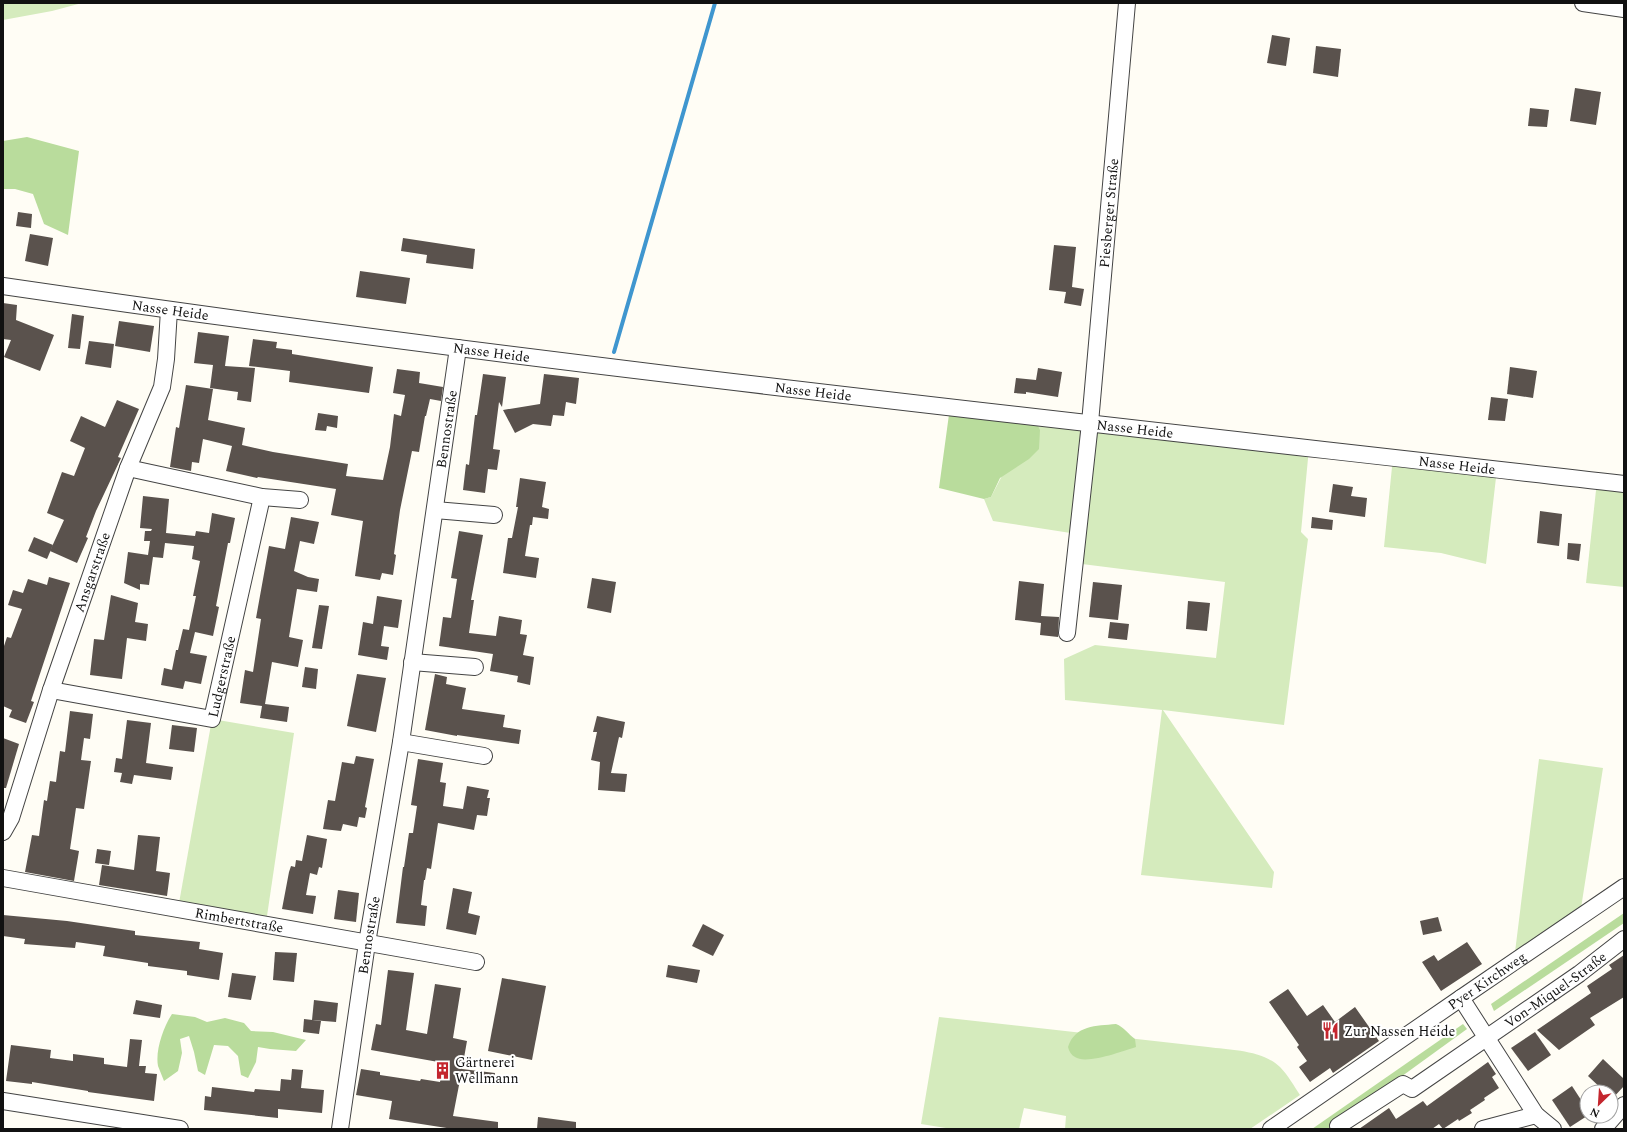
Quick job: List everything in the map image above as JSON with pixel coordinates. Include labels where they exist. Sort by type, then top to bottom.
[{"type":"street","name":"Piesberger Straße","points":[[1066,633],[1090,423],[1127,3]]},
{"type":"street","points":[[1583,3],[1624,9]]},
{"type":"street","name":"Nasse Heide","points":[[3,286],[169,310],[642,371],[1624,484]]},
{"type":"street","name":"Ansgarstraße","points":[[3,832],[11,818],[51,690],[128,468],[162,387],[166,359],[169,310]]},
{"type":"street","name":"Bennostraße","points":[[340,1129],[367,943],[401,742],[458,348]]},
{"type":"street","points":[[128,468],[262,497],[300,500]]},
{"type":"street","name":"Ludgerstraße","points":[[51,690],[212,719],[262,497]]},
{"type":"street","points":[[434,510],[494,515]]},
{"type":"street","points":[[412,662],[476,667]]},
{"type":"street","points":[[401,742],[484,756]]},
{"type":"street","name":"Rimbertstraße","points":[[3,878],[476,962]]},
{"type":"street","name":"Pyer Kirchweg","points":[[1271,1129],[1624,887]]},
{"type":"street","name":"Von-Miquel-Straße","points":[[1338,1126],[1403,1084],[1412,1089],[1579,974],[1624,939]]},
{"type":"street","points":[[1461,998],[1536,1114],[1553,1129]]},
{"type":"street","points":[[3,1101],[180,1129]]},
{"type":"street","points":[[1603,1129],[1624,1105]]},
{"type":"street","points":[[1483,1129],[1536,1114]]},
{"type":"green space","points":[[3,3],[82,3],[52,11],[3,20]]},
{"type":"green space","points":[[27,137],[79,151],[68,235],[44,224],[33,194],[15,189],[3,189],[3,141]]},
{"type":"green space","points":[[950,407],[1033,416],[1040,430],[1039,449],[1029,459],[1000,478],[991,497],[984,499],[939,488]]},
{"type":"green space","points":[[1033,416],[1309,448],[1301,532],[1308,539],[1284,725],[1163,710],[1274,872],[1272,888],[1141,875],[1162,710],[1065,700],[1064,659],[1095,645],[1216,658],[1225,582],[1074,563],[1077,534],[993,521],[984,499],[991,497]]},
{"type":"green space","points":[[1393,457],[1497,469],[1486,564],[1441,553],[1384,547]]},
{"type":"green space","points":[[1597,481],[1624,484],[1624,587],[1586,583]]},
{"type":"green space","points":[[212,719],[294,733],[267,916],[179,903]]},
{"type":"green space","points":[[1539,759],[1603,768],[1581,908],[1515,952]]},
{"type":"green space","points":[[1624,913],[1624,923],[1494,1011],[1491,1004]]},
{"type":"green space","points":[[172,1014],[195,1017],[207,1022],[225,1018],[244,1023],[251,1031],[273,1032],[306,1040],[296,1051],[258,1047],[256,1062],[248,1078],[241,1075],[238,1056],[228,1046],[214,1045],[205,1075],[198,1071],[189,1036],[180,1039],[182,1053],[178,1071],[164,1081],[157,1060],[163,1032]]},
{"type":"green space","points":[[939,1017],[1246,1052],[1273,1061],[1288,1077],[1300,1095],[1250,1129],[1065,1129],[1066,1116],[1024,1108],[1019,1129],[952,1129],[921,1124]]},
{"type":"green space","points":[[1116,1024],[1135,1039],[1136,1047],[1105,1056],[1087,1059],[1080,1059],[1070,1053],[1068,1047],[1076,1034],[1094,1026]]},
{"type":"green space","points":[[1463,1024],[1467,1029],[1329,1129],[1312,1129]]},
{"type":"building","points":[[1272,35],[1290,38],[1286,66],[1267,63]]},
{"type":"building","points":[[1316,46],[1341,49],[1338,77],[1313,73]]},
{"type":"building","points":[[1575,88],[1601,92],[1596,125],[1570,121]]},
{"type":"building","points":[[1530,108],[1549,110],[1547,127],[1528,126]]},
{"type":"building","points":[[18,212],[32,214],[31,228],[16,226]]},
{"type":"building","points":[[30,234],[53,238],[48,266],[25,261]]},
{"type":"building","points":[[403,238],[475,249],[473,269],[426,263],[427,255],[401,251]]},
{"type":"building","points":[[1054,245],[1076,247],[1072,287],[1084,289],[1081,306],[1064,303],[1066,292],[1049,290]]},
{"type":"building","points":[[360,271],[410,278],[406,304],[356,297]]},
{"type":"building","points":[[3,303],[17,305],[16,320],[54,335],[40,371],[4,357],[11,340],[3,339]]},
{"type":"building","points":[[72,314],[84,316],[80,349],[68,348]]},
{"type":"building","points":[[119,321],[154,326],[150,352],[115,346]]},
{"type":"building","points":[[198,332],[229,336],[225,366],[255,368],[251,402],[237,400],[238,392],[210,388],[213,365],[194,363]]},
{"type":"building","points":[[253,339],[277,342],[276,348],[292,350],[292,354],[373,367],[369,393],[289,382],[290,371],[249,366]]},
{"type":"building","points":[[89,341],[114,344],[111,368],[85,364]]},
{"type":"building","points":[[1510,367],[1537,371],[1533,398],[1507,394]]},
{"type":"building","points":[[1038,368],[1062,372],[1058,397],[1026,392],[1026,394],[1014,393],[1016,378],[1036,380]]},
{"type":"building","points":[[397,369],[420,372],[419,383],[443,387],[441,401],[430,399],[425,416],[419,452],[412,451],[400,510],[394,554],[396,555],[393,575],[382,573],[380,580],[355,576],[363,521],[331,515],[336,489],[257,478],[226,471],[232,446],[203,439],[199,463],[192,462],[191,471],[170,467],[176,427],[179,428],[186,385],[213,389],[208,420],[245,428],[242,445],[273,452],[348,464],[346,476],[383,480],[390,447],[394,414],[401,416],[405,395],[393,393]]},
{"type":"building","points":[[483,374],[506,377],[502,407],[499,402],[493,449],[500,450],[497,470],[488,469],[485,493],[463,490],[466,464],[469,465],[475,415],[477,415]]},
{"type":"building","points":[[544,374],[579,378],[576,404],[566,402],[564,416],[553,415],[551,426],[533,424],[515,433],[503,410],[540,404]]},
{"type":"building","points":[[1491,397],[1508,399],[1505,421],[1488,420]]},
{"type":"building","points":[[117,400],[139,409],[118,457],[121,458],[96,511],[86,537],[88,538],[77,563],[50,551],[64,520],[47,513],[62,472],[74,476],[85,448],[70,441],[81,416],[105,427]]},
{"type":"building","points":[[318,413],[338,416],[337,428],[327,426],[326,431],[315,430]]},
{"type":"building","points":[[520,478],[546,482],[542,507],[549,509],[548,519],[533,517],[532,525],[530,525],[525,556],[539,558],[536,578],[503,573],[508,538],[512,538],[518,507],[516,507]]},
{"type":"building","points":[[1333,484],[1353,487],[1351,496],[1367,498],[1365,517],[1329,512]]},
{"type":"building","points":[[143,496],[169,499],[166,533],[195,536],[196,531],[209,533],[212,513],[235,518],[230,543],[228,543],[216,606],[219,607],[213,636],[195,632],[190,653],[207,656],[201,684],[185,681],[183,689],[161,685],[164,668],[172,670],[176,650],[178,650],[183,629],[189,630],[196,596],[193,596],[200,561],[192,559],[194,546],[165,543],[163,558],[153,557],[149,585],[140,584],[140,590],[124,583],[128,552],[148,555],[150,541],[144,541],[145,531],[151,531],[152,529],[140,528]]},
{"type":"building","points":[[1540,511],[1562,514],[1559,546],[1537,543]]},
{"type":"building","points":[[291,517],[319,522],[314,544],[300,541],[294,571],[308,577],[319,579],[317,592],[297,589],[289,637],[303,640],[298,667],[272,662],[265,704],[289,707],[287,722],[260,718],[262,706],[240,703],[245,670],[253,672],[261,619],[256,618],[269,546],[285,549]]},
{"type":"building","points":[[1312,517],[1333,520],[1332,530],[1311,528]]},
{"type":"building","points":[[459,531],[483,535],[471,600],[474,600],[469,633],[496,636],[499,616],[522,620],[520,634],[527,635],[523,655],[534,657],[530,685],[517,682],[518,676],[490,671],[493,654],[439,646],[443,617],[451,618],[457,579],[451,578]]},
{"type":"building","points":[[34,537],[53,545],[47,559],[28,551]]},
{"type":"building","points":[[1568,543],[1581,544],[1579,561],[1567,559]]},
{"type":"building","points":[[49,577],[70,583],[31,701],[34,702],[26,723],[9,717],[12,710],[3,706],[3,649],[7,637],[11,638],[22,609],[8,605],[13,590],[23,593],[28,579],[47,585]]},
{"type":"building","points":[[592,578],[616,582],[611,613],[587,608]]},
{"type":"building","points":[[1019,581],[1044,584],[1041,616],[1059,617],[1058,637],[1040,635],[1041,623],[1015,620]]},
{"type":"building","points":[[1093,582],[1122,585],[1118,620],[1089,617]]},
{"type":"building","points":[[111,595],[138,603],[135,622],[148,624],[146,641],[127,638],[122,679],[90,675],[94,639],[104,640]]},
{"type":"building","points":[[377,596],[402,600],[398,628],[384,626],[381,646],[389,647],[387,660],[358,655],[363,622],[373,624]]},
{"type":"building","points":[[1188,601],[1210,603],[1207,631],[1186,629]]},
{"type":"building","points":[[319,605],[329,606],[322,649],[312,648]]},
{"type":"building","points":[[1110,622],[1129,624],[1127,640],[1108,638]]},
{"type":"building","points":[[305,667],[318,669],[316,689],[302,687]]},
{"type":"building","points":[[357,674],[386,678],[376,732],[347,726]]},
{"type":"building","points":[[435,674],[447,677],[446,684],[466,688],[462,709],[505,715],[503,727],[521,730],[519,744],[457,736],[425,730]]},
{"type":"building","points":[[70,711],[93,714],[90,739],[84,738],[81,760],[91,761],[84,809],[76,808],[70,849],[79,851],[74,881],[25,872],[32,835],[39,836],[44,800],[47,801],[50,781],[56,782],[60,751],[65,752]]},
{"type":"building","points":[[597,716],[625,722],[622,738],[619,737],[611,773],[627,774],[625,792],[598,790],[600,762],[591,760],[597,732],[593,732]]},
{"type":"building","points":[[127,720],[151,723],[146,763],[173,767],[171,780],[134,775],[132,784],[120,782],[122,773],[114,772],[116,758],[122,759]]},
{"type":"building","points":[[172,725],[197,728],[194,752],[169,749]]},
{"type":"building","points":[[3,738],[19,744],[6,788],[3,788]]},
{"type":"building","points":[[356,756],[374,759],[365,807],[367,808],[365,818],[359,817],[357,827],[343,824],[341,831],[323,829],[328,800],[335,801],[342,762],[354,764]]},
{"type":"building","points":[[418,759],[443,763],[440,782],[446,783],[443,806],[463,809],[467,786],[489,790],[487,798],[490,798],[487,816],[477,815],[474,830],[438,823],[431,869],[427,868],[424,880],[421,905],[427,906],[425,926],[396,923],[409,833],[413,833],[417,806],[411,805]]},
{"type":"building","points":[[138,835],[160,837],[156,871],[170,873],[167,896],[99,885],[102,865],[134,870]]},
{"type":"building","points":[[307,835],[327,839],[322,868],[319,867],[317,875],[310,873],[306,895],[316,896],[313,914],[282,909],[291,866],[295,867],[296,860],[302,861]]},
{"type":"building","points":[[97,849],[111,851],[109,865],[95,863]]},
{"type":"building","points":[[453,888],[472,892],[468,913],[480,916],[476,935],[446,929]]},
{"type":"building","points":[[338,890],[359,893],[356,922],[334,919]]},
{"type":"building","points":[[3,915],[67,921],[135,931],[135,935],[200,942],[199,949],[223,953],[219,980],[187,975],[187,971],[148,966],[148,963],[103,956],[105,946],[76,942],[75,948],[24,944],[25,939],[3,936]]},
{"type":"building","points":[[1438,917],[1442,931],[1423,935],[1420,921]]},
{"type":"building","points":[[703,924],[724,935],[713,956],[692,946]]},
{"type":"building","points":[[1467,942],[1482,964],[1441,991],[1422,962],[1434,955],[1438,961]]},
{"type":"building","points":[[275,952],[297,953],[294,982],[273,980]]},
{"type":"building","points":[[1624,955],[1624,997],[1590,1018],[1595,1025],[1559,1050],[1537,1030],[1591,993],[1587,986],[1612,969],[1609,965]]},
{"type":"building","points":[[668,965],[700,970],[697,983],[666,977]]},
{"type":"building","points":[[388,970],[414,973],[406,1030],[427,1034],[435,984],[461,988],[453,1038],[467,1041],[462,1069],[495,1073],[494,1084],[460,1080],[453,1116],[498,1122],[498,1129],[453,1129],[389,1119],[392,1101],[356,1095],[361,1069],[380,1072],[380,1075],[420,1081],[421,1079],[440,1082],[444,1063],[371,1050],[376,1024],[381,1025]]},
{"type":"building","points":[[232,973],[256,976],[251,1000],[228,997]]},
{"type":"building","points":[[502,978],[546,986],[532,1060],[488,1051]]},
{"type":"building","name":"Zur Nassen Heide","points":[[1288,989],[1307,1016],[1323,1005],[1335,1022],[1355,1007],[1379,1041],[1333,1073],[1330,1068],[1310,1082],[1299,1067],[1307,1061],[1297,1047],[1299,1045],[1269,1002]]},
{"type":"building","points":[[136,1000],[162,1005],[160,1018],[133,1014]]},
{"type":"building","points":[[314,1000],[338,1003],[336,1022],[312,1020]]},
{"type":"building","points":[[304,1019],[321,1021],[319,1034],[303,1032]]},
{"type":"building","points":[[1535,1032],[1551,1055],[1528,1071],[1511,1048]]},
{"type":"building","points":[[130,1039],[142,1040],[139,1066],[146,1066],[145,1073],[157,1074],[154,1101],[88,1092],[32,1082],[32,1084],[6,1081],[11,1045],[51,1050],[50,1058],[73,1061],[73,1054],[104,1058],[104,1064],[127,1067]]},
{"type":"building","points":[[1603,1059],[1624,1079],[1624,1086],[1619,1091],[1619,1084],[1596,1084],[1588,1076]]},
{"type":"building","points":[[1488,1062],[1496,1074],[1492,1077],[1499,1088],[1470,1110],[1472,1113],[1459,1121],[1458,1119],[1443,1129],[1439,1124],[1432,1129],[1359,1129],[1389,1108],[1396,1119],[1423,1101],[1427,1106]]},
{"type":"building","points":[[292,1069],[303,1070],[301,1088],[324,1090],[322,1113],[278,1109],[278,1118],[204,1110],[205,1096],[211,1097],[212,1087],[254,1092],[255,1089],[280,1091],[281,1079],[291,1080]]},
{"type":"building","points":[[1572,1086],[1579,1097],[1579,1121],[1570,1127],[1552,1100]]},
{"type":"building","points":[[538,1117],[576,1122],[576,1129],[537,1129]]},
{"type":"waterway","points":[[614,352],[715,3]]},
{"type":"place","name":"Zur Nassen Heide","points":[[1331,1031]]},
{"type":"place","name":"Gärtnerei Wellmann","points":[[442,1070]]}]
